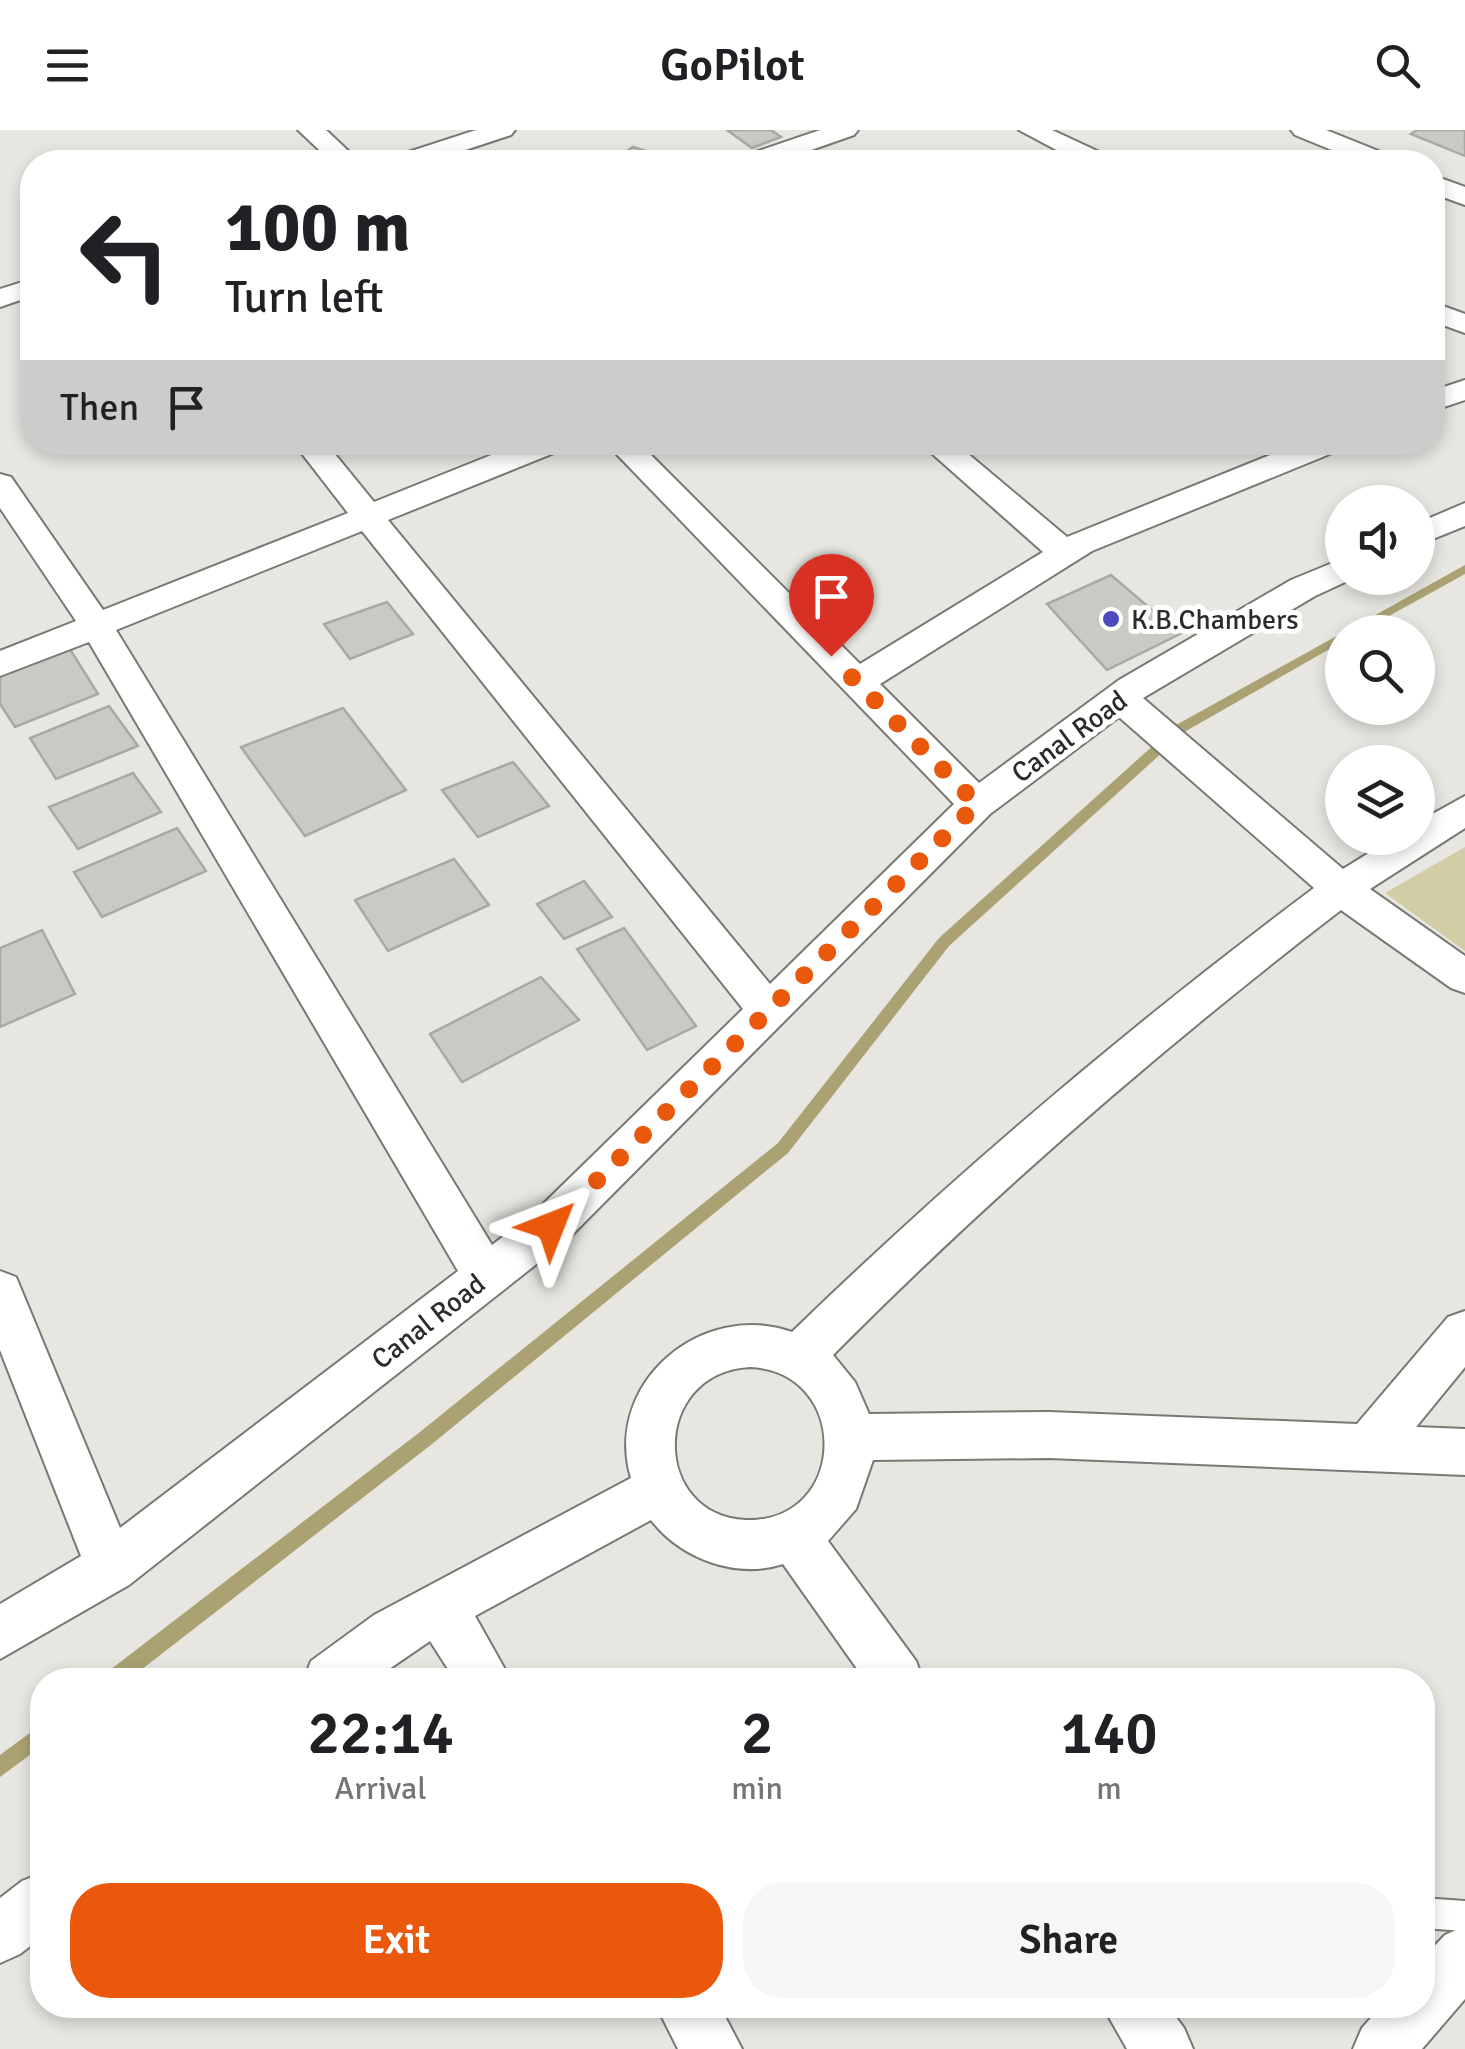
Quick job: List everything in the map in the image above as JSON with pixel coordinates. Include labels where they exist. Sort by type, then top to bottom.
[{"type":"street","points":[[311,130],[333,150]]},
{"type":"street","points":[[441,150],[502,130]]},
{"type":"street","points":[[788,150],[845,130]]},
{"type":"street","points":[[1032,130],[1074,150]]},
{"type":"street","points":[[1304,130],[1353,150]]},
{"type":"street","points":[[806,144],[815,150]]},
{"type":"street","points":[[319,455],[768,1011]]},
{"type":"street","points":[[0,664],[520,455]]},
{"type":"street","points":[[633,455],[977,804]]},
{"type":"street","points":[[949,455],[1065,552]]},
{"type":"street","points":[[858,682],[1065,552],[1300,455]]},
{"type":"street","points":[[0,484],[96,625],[486,1276]]},
{"type":"street","points":[[1435,527],[1465,512]]},
{"type":"street","name":"Canal Road","points":[[0,1633],[111,1567],[551,1226],[977,804],[1120,698],[1325,578]]},
{"type":"street","points":[[1120,698],[1341,889],[1465,977]]},
{"type":"street","points":[[798,1358],[907,1250],[1180,1013],[1341,889],[1465,810]]},
{"type":"street","points":[[0,1292],[111,1567]]},
{"type":"street","points":[[1368,1448],[1465,1332]]},
{"type":"street","points":[[736,1348],[767,1349],[798,1358],[825,1378],[844,1405],[852,1437],[850,1466],[840,1494],[820,1517],[793,1534],[763,1543],[731,1542],[701,1532],[676,1514],[658,1490],[648,1460],[648,1428],[659,1399],[678,1374],[705,1357],[736,1348]]},
{"type":"street","points":[[852,1437],[1049,1435],[1465,1452]]},
{"type":"street","points":[[346,1668],[392,1633],[658,1490]]},
{"type":"street","points":[[793,1534],[889,1668]]},
{"type":"street","points":[[440,1608],[478,1668]]},
{"type":"street","points":[[0,1934],[30,1910]]},
{"type":"street","points":[[1435,1989],[1465,1955]]},
{"type":"street","points":[[693,2018],[712,2049]]},
{"type":"street","points":[[1140,2018],[1163,2049]]},
{"type":"street","points":[[1383,2049],[1410,2018]]},
{"type":"lane","points":[[1435,1914],[1465,1916]]},
{"type":"shaded area","points":[[1465,847],[1465,951],[1385,893]]},
{"type":"building","points":[[727,130],[771,130],[781,137],[752,148]]},
{"type":"building","points":[[1417,130],[1465,130],[1465,156],[1411,134]]},
{"type":"building","name":"K.B.Chambers","points":[[1111,575],[1180,634],[1107,670],[1047,604]]},
{"type":"building","points":[[387,602],[413,634],[350,659],[324,624]]},
{"type":"building","points":[[68,646],[98,694],[15,727],[0,704],[0,673]]},
{"type":"building","points":[[109,706],[138,746],[56,779],[30,738]]},
{"type":"building","points":[[343,708],[406,790],[305,836],[241,747]]},
{"type":"building","points":[[513,762],[549,806],[478,837],[442,790]]},
{"type":"building","points":[[133,773],[161,812],[78,849],[49,807]]},
{"type":"building","points":[[177,828],[206,871],[102,917],[74,872]]},
{"type":"building","points":[[454,859],[489,905],[388,951],[355,900]]},
{"type":"building","points":[[584,881],[612,917],[564,939],[537,904]]},
{"type":"building","points":[[624,928],[696,1026],[647,1050],[577,949]]},
{"type":"building","points":[[42,930],[75,994],[0,1027],[0,948]]},
{"type":"building","points":[[541,977],[579,1020],[462,1082],[430,1034]]},
{"type":"waterway","points":[[1382,615],[1465,569]]},
{"type":"waterway","points":[[129,1668],[426,1438],[783,1148],[944,942],[1181,728],[1325,647]]},
{"type":"waterway","points":[[0,1767],[30,1743]]},
{"type":"place","name":"K.B.Chambers","points":[[1111,619]]},
{"type":"route","points":[[551,1226],[977,804],[831,656]]}]
